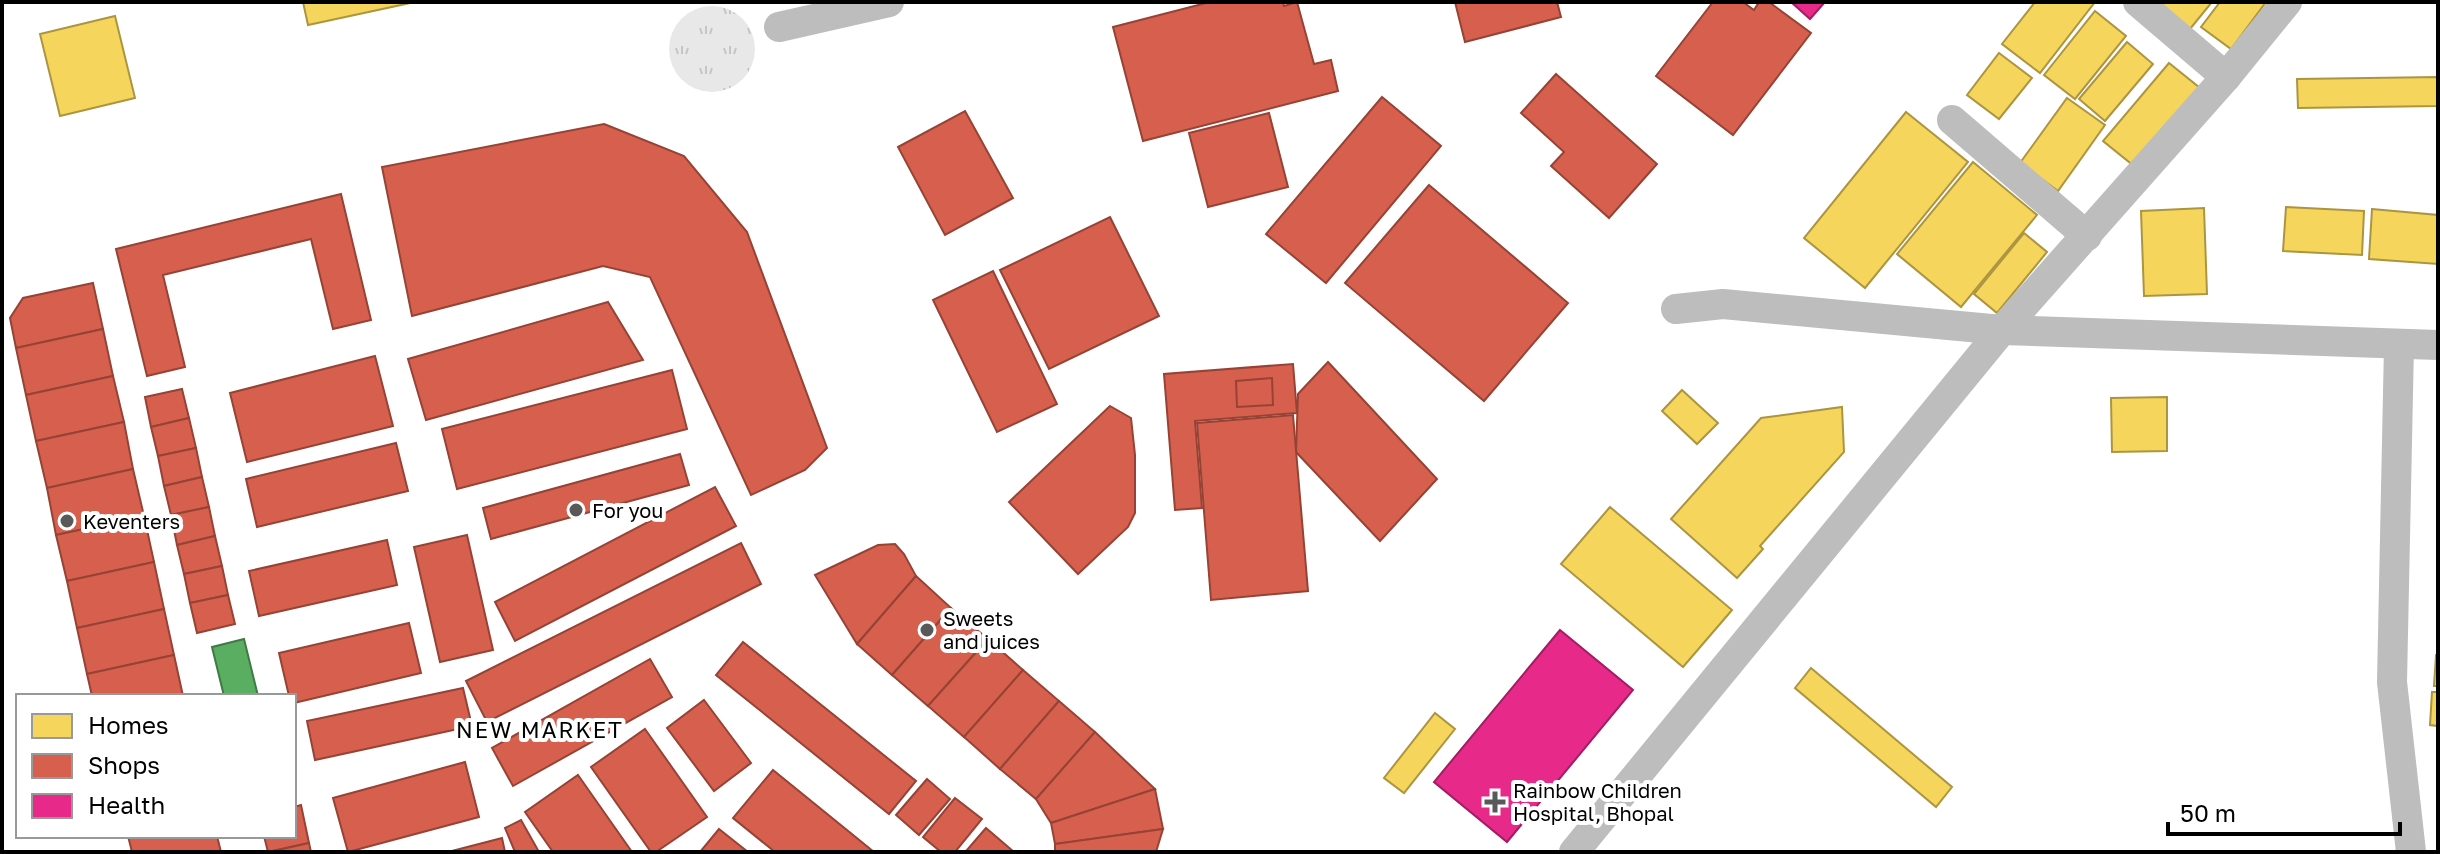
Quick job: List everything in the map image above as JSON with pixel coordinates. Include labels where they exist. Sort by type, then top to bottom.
[{"type":"street","points":[[779,27],[889,2]]},
{"type":"street","points":[[2138,2],[2226,77]]},
{"type":"street","points":[[1574,852],[2002,330],[2226,77],[2287,2]]},
{"type":"street","points":[[1952,120],[2087,236]]},
{"type":"street","points":[[1676,309],[1723,304],[2002,330],[2438,345]]},
{"type":"street","points":[[2399,345],[2392,682],[2411,852]]},
{"type":"green space","points":[[712,6],[736,13],[748,25],[755,49],[748,73],[736,85],[712,92],[688,85],[676,73],[669,49],[676,25],[688,13]]},
{"type":"building: Homes","points":[[303,2],[415,2],[308,25]]},
{"type":"building: Homes","points":[[2035,2],[2095,2],[2040,73],[2002,44]]},
{"type":"building: Homes","points":[[2158,2],[2212,2],[2190,29]]},
{"type":"building: Homes","points":[[2220,2],[2266,2],[2231,49],[2201,27]]},
{"type":"building: Homes","points":[[2095,11],[2126,36],[2075,99],[2044,75]]},
{"type":"building: Homes","points":[[115,16],[135,98],[60,116],[40,34]]},
{"type":"building: Homes","points":[[2127,42],[2153,64],[2105,121],[2079,99]]},
{"type":"building: Homes","points":[[1999,53],[2032,78],[1999,119],[1967,95]]},
{"type":"building: Homes","points":[[2169,63],[2200,88],[2134,166],[2103,141]]},
{"type":"building: Homes","points":[[2438,77],[2438,106],[2298,108],[2297,79]]},
{"type":"building: Homes","points":[[2067,98],[2105,125],[2058,191],[2020,163]]},
{"type":"building: Homes","points":[[1906,112],[1968,162],[1865,288],[1804,238]]},
{"type":"building: Homes","points":[[1973,162],[2037,215],[1961,307],[1897,254]]},
{"type":"building: Homes","points":[[2286,207],[2364,211],[2362,255],[2283,251]]},
{"type":"building: Homes","points":[[2204,208],[2207,294],[2144,296],[2141,211]]},
{"type":"building: Homes","points":[[2372,209],[2438,215],[2438,264],[2369,259]]},
{"type":"building: Homes","points":[[2024,233],[2047,252],[1997,313],[1974,294]]},
{"type":"building: Homes","points":[[1682,390],[1718,423],[1697,444],[1662,411]]},
{"type":"building: Homes","points":[[2167,397],[2167,451],[2112,452],[2111,398]]},
{"type":"building: Homes","points":[[1842,407],[1844,452],[1760,546],[1763,549],[1737,578],[1671,519],[1761,418]]},
{"type":"building: Homes","points":[[1610,507],[1732,610],[1683,667],[1561,564]]},
{"type":"building: Homes","points":[[2436,655],[2438,686],[2434,686]]},
{"type":"building: Homes","points":[[1811,668],[1952,787],[1936,807],[1795,688]]},
{"type":"building: Homes","points":[[2432,692],[2438,692],[2438,726],[2430,725]]},
{"type":"building: Homes","points":[[1435,713],[1455,729],[1404,793],[1384,778]]},
{"type":"building: Shops","points":[[1210,2],[1283,2],[1284,6],[1297,2],[1314,64],[1331,60],[1338,91],[1143,141],[1113,27]]},
{"type":"building: Shops","points":[[1455,2],[1557,2],[1561,17],[1465,42]]},
{"type":"building: Shops","points":[[1713,2],[1743,2],[1754,10],[1759,2],[1769,2],[1811,33],[1733,135],[1656,76]]},
{"type":"building: Shops","points":[[1556,74],[1657,164],[1609,218],[1551,166],[1564,152],[1521,113]]},
{"type":"building: Shops","points":[[1382,97],[1441,146],[1326,283],[1266,234]]},
{"type":"building: Shops","points":[[965,111],[1013,198],[945,235],[898,147]]},
{"type":"building: Shops","points":[[1269,113],[1288,187],[1208,207],[1189,133]]},
{"type":"building: Shops","points":[[604,124],[684,156],[747,232],[827,448],[805,470],[751,495],[650,277],[603,266],[412,316],[382,167]]},
{"type":"building: Shops","points":[[1429,185],[1568,303],[1484,401],[1345,283]]},
{"type":"building: Shops","points":[[341,194],[371,320],[333,329],[311,239],[163,275],[185,367],[147,376],[116,249]]},
{"type":"building: Shops","points":[[1110,217],[1159,316],[1049,369],[1000,270]]},
{"type":"building: Shops","points":[[993,271],[1057,404],[997,432],[933,300]]},
{"type":"building: Shops","points":[[93,283],[103,329],[16,348],[10,318],[23,298]]},
{"type":"building: Shops","points":[[608,302],[643,360],[426,420],[408,359]]},
{"type":"building: Shops","points":[[103,329],[113,376],[26,395],[16,348]]},
{"type":"building: Shops","points":[[375,356],[393,426],[247,462],[230,393]]},
{"type":"building: Shops","points":[[1328,362],[1437,479],[1380,541],[1296,452],[1298,394]]},
{"type":"building: Shops","points":[[1293,364],[1297,413],[1195,421],[1202,508],[1175,510],[1164,374]]},
{"type":"building: Shops","points":[[672,370],[687,429],[457,489],[442,429]]},
{"type":"building: Shops","points":[[113,376],[124,422],[36,441],[26,395]]},
{"type":"building: Shops","points":[[1272,378],[1273,405],[1237,407],[1236,381]]},
{"type":"building: Shops","points":[[182,389],[189,418],[151,427],[145,397]]},
{"type":"building: Shops","points":[[1110,406],[1131,418],[1135,455],[1135,513],[1128,527],[1078,574],[1009,502]]},
{"type":"building: Shops","points":[[1293,415],[1308,591],[1211,600],[1197,423]]},
{"type":"building: Shops","points":[[189,418],[196,448],[158,456],[151,427]]},
{"type":"building: Shops","points":[[124,422],[133,469],[47,488],[36,441]]},
{"type":"building: Shops","points":[[396,443],[408,491],[257,527],[246,479]]},
{"type":"building: Shops","points":[[196,448],[202,477],[164,486],[158,456]]},
{"type":"building: Shops","points":[[680,454],[689,485],[491,539],[483,508]]},
{"type":"building: Shops","points":[[133,469],[144,516],[56,535],[47,488]]},
{"type":"building: Shops","points":[[202,477],[209,507],[171,515],[164,486]]},
{"type":"building: Shops","points":[[715,487],[736,526],[515,641],[495,602]]},
{"type":"building: Shops","points":[[209,507],[215,536],[177,545],[171,515]]},
{"type":"building: Shops","points":[[144,516],[154,562],[67,581],[56,535]]},
{"type":"building: Shops","points":[[467,535],[493,650],[440,662],[414,547]]},
{"type":"building: Shops","points":[[215,536],[222,566],[184,574],[177,545]]},
{"type":"building: Shops","points":[[387,540],[397,585],[259,616],[249,571]]},
{"type":"building: Shops","points":[[741,543],[761,584],[487,722],[466,681]]},
{"type":"building: Shops","points":[[895,544],[916,576],[857,644],[815,575],[878,545]]},
{"type":"building: Shops","points":[[154,562],[164,609],[77,628],[67,581]]},
{"type":"building: Shops","points":[[222,566],[228,595],[190,603],[184,574]]},
{"type":"building: Shops","points":[[916,576],[951,608],[892,675],[857,644]]},
{"type":"building: Shops","points":[[228,595],[235,624],[197,633],[190,603]]},
{"type":"building: Shops","points":[[951,608],[988,639],[928,706],[892,675]]},
{"type":"building: Shops","points":[[164,609],[174,655],[87,674],[77,628]]},
{"type":"building: Shops","points":[[409,623],[421,673],[296,703],[296,694],[289,694],[279,653]]},
{"type":"building: Shops","points":[[988,639],[1023,670],[964,737],[928,706]]},
{"type":"building: Shops","points":[[743,642],[916,781],[889,814],[716,675]]},
{"type":"building: Shops","points":[[174,655],[183,694],[92,694],[87,674]]},
{"type":"building: Shops","points":[[650,659],[672,697],[513,786],[492,748]]},
{"type":"building: Shops","points":[[1023,670],[1059,701],[1000,769],[964,737]]},
{"type":"building: Shops","points":[[463,688],[472,726],[315,760],[307,721]]},
{"type":"building: Shops","points":[[704,700],[751,763],[714,791],[667,728]]},
{"type":"building: Shops","points":[[1059,701],[1095,732],[1036,799],[1000,769]]},
{"type":"building: Shops","points":[[645,729],[707,817],[656,852],[651,852],[591,767]]},
{"type":"building: Shops","points":[[1095,732],[1155,789],[1051,823],[1036,799]]},
{"type":"building: Shops","points":[[465,762],[479,817],[348,852],[333,798]]},
{"type":"building: Shops","points":[[773,770],[874,852],[775,852],[733,818]]},
{"type":"building: Shops","points":[[578,775],[632,852],[553,852],[525,812]]},
{"type":"building: Shops","points":[[927,779],[950,799],[919,835],[896,815]]},
{"type":"building: Shops","points":[[1155,789],[1163,829],[1055,844],[1051,823]]},
{"type":"building: Shops","points":[[955,798],[982,819],[955,852],[941,852],[923,837]]},
{"type":"building: Shops","points":[[301,805],[309,843],[268,852],[264,838],[296,838],[296,806]]},
{"type":"building: Shops","points":[[521,820],[539,852],[515,852],[505,828]]},
{"type":"building: Shops","points":[[986,828],[1014,852],[969,852],[967,850]]},
{"type":"building: Shops","points":[[719,829],[748,852],[700,852]]},
{"type":"building: Shops","points":[[1163,829],[1156,852],[1055,852],[1055,844]]},
{"type":"building: Shops","points":[[128,838],[218,838],[221,852],[132,852]]},
{"type":"building: Shops","points":[[502,838],[505,852],[448,852]]},
{"type":"building: Shops","points":[[309,843],[311,852],[269,852]]},
{"type":"building: Health","points":[[1791,2],[1825,2],[1810,19]]},
{"type":"building: Health","points":[[1560,630],[1633,690],[1507,842],[1434,782]]},
{"type":"building: Public","points":[[244,639],[258,694],[224,694],[212,647]]},
{"type":"place","name":"For you","points":[[576,510]]},
{"type":"place","name":"Keventers","points":[[67,521]]},
{"type":"place","name":"Sweets and juices","points":[[927,630]]},
{"type":"place","name":"Rainbow Children Hospital, Bhopal","points":[[1495,802]]},
{"type":"district","name":"NEW MARKET","points":[[540,729]]}]
